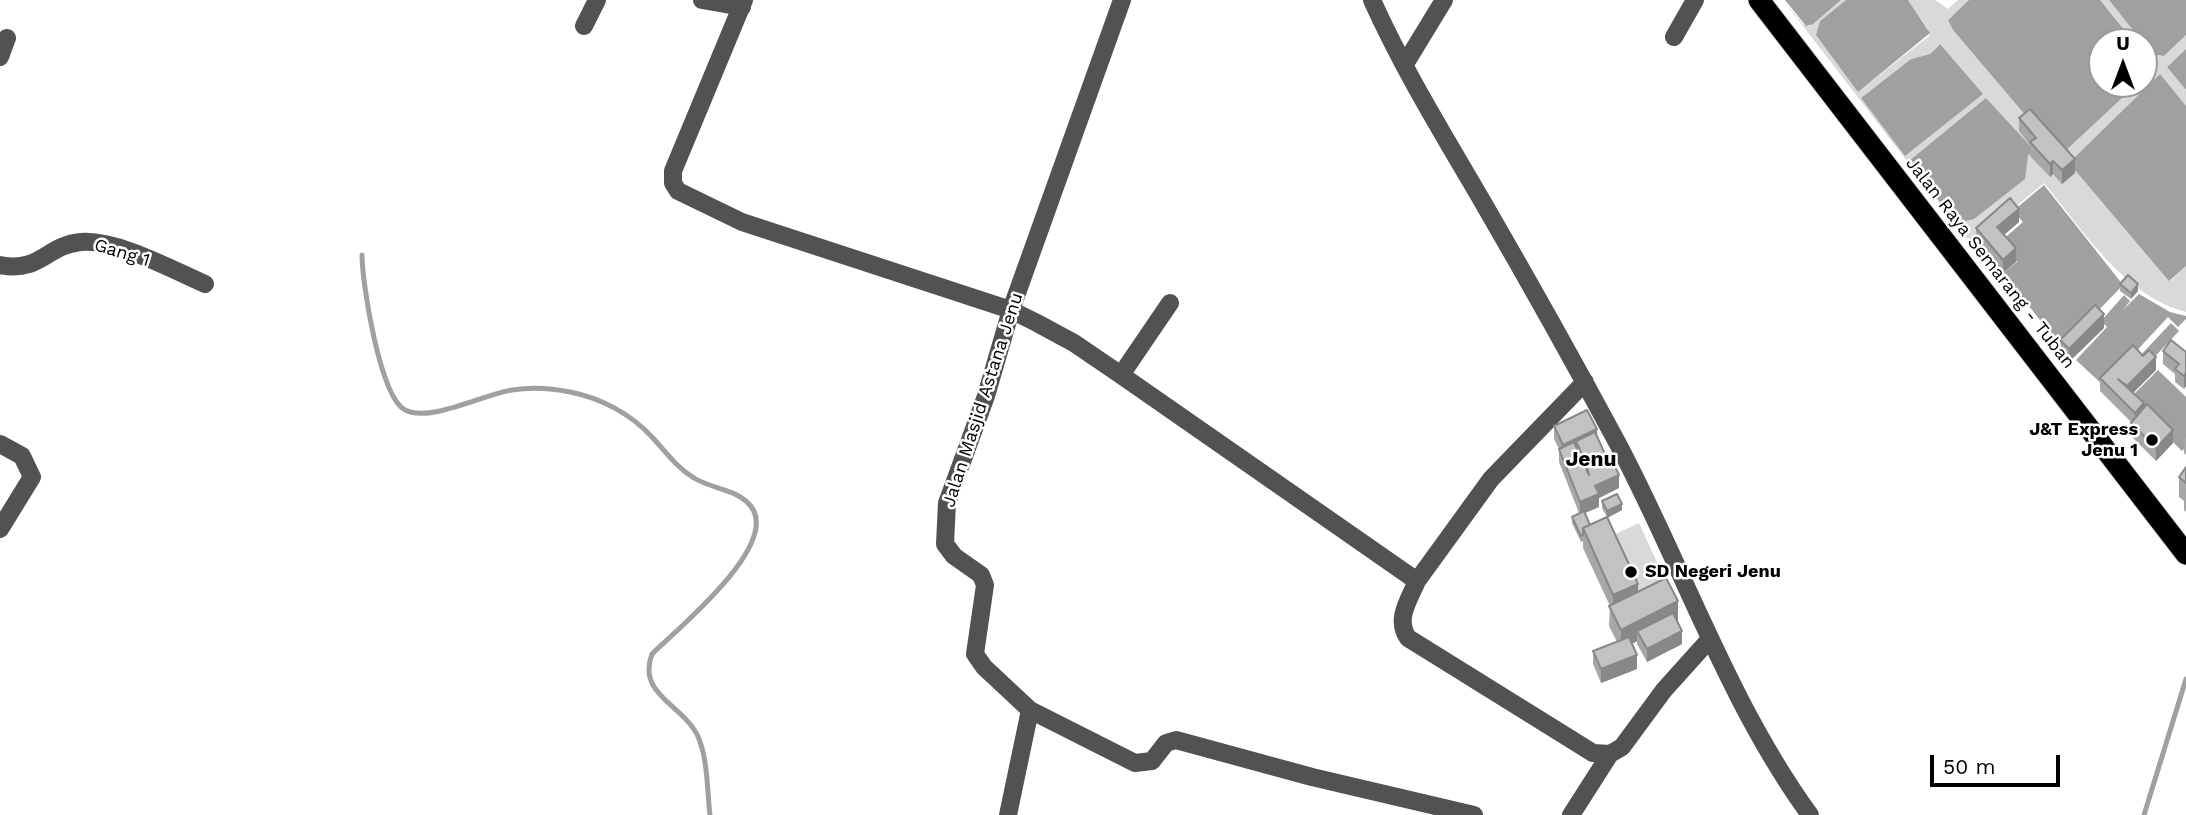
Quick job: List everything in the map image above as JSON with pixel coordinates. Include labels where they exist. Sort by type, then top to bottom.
[{"type":"highway","name":"Jalan Raya Semarang - Tuban","points":[[1759,0],[2186,554]]},
{"type":"street","points":[[583,26],[597,0]]},
{"type":"street","points":[[702,0],[743,4],[673,171],[673,183],[678,191],[743,222],[1011,310],[1074,343],[1417,582]]},
{"type":"street","name":"Jalan Masjid Astana Jenu","points":[[1030,710],[975,654],[985,585],[981,575],[954,556],[945,538],[951,486],[986,396],[1011,310],[1122,0]]},
{"type":"street","points":[[1371,0],[1585,382],[1668,543],[1709,640],[1784,780],[1810,815]]},
{"type":"street","points":[[1405,64],[1444,0]]},
{"type":"street","points":[[1674,37],[1695,0]]},
{"type":"street","points":[[0,57],[7,38]]},
{"type":"street","name":"Gang 1","points":[[0,265],[23,267],[37,263],[60,247],[83,242],[130,251],[205,284]]},
{"type":"street","points":[[1121,375],[1170,303]]},
{"type":"street","points":[[1585,382],[1491,479],[1417,582],[1402,615],[1402,629],[1408,638],[1593,752],[1610,754]]},
{"type":"street","points":[[0,444],[22,456],[32,477],[0,529]]},
{"type":"street","points":[[1571,815],[1610,754],[1622,747],[1672,680],[1709,640]]},
{"type":"street","points":[[1008,815],[1030,710],[1135,763],[1152,761],[1166,743],[1182,740],[1312,777],[1474,815]]},
{"type":"shaded area","points":[[1783,0],[1804,25],[1809,26],[1841,0],[1846,0],[1820,21],[1816,35],[1859,91],[1929,36],[1928,29],[1908,0],[1935,0],[1948,9],[1958,0],[1969,0],[1948,20],[1953,30],[2060,156],[2122,98],[2158,98],[2158,55],[2164,56],[2186,35],[2186,49],[2167,67],[2186,90],[2186,106],[2159,74],[2170,281],[2186,266],[2186,312],[2164,304],[2124,277],[2044,183],[1971,244]],"holes":[[[1939,44],[1905,155],[1861,98],[1911,59],[1930,54]],[[1986,98],[2034,151],[1961,223]]]},
{"type":"shaded area","points":[[1785,0],[1841,0],[1813,24],[1806,26]]},
{"type":"shaded area","points":[[1846,0],[1908,0],[1930,33],[1858,92],[1816,35],[1820,21]]},
{"type":"shaded area","points":[[1969,0],[2100,0],[2123,28],[2088,28],[2088,98],[2122,98],[2060,156],[1953,30],[1948,20]]},
{"type":"shaded area","points":[[2100,0],[2109,0],[2132,28],[2123,28]]},
{"type":"shaded area","points":[[2109,0],[2186,0],[2186,35],[2164,56],[2158,55],[2158,28],[2131,28]]},
{"type":"shaded area","points":[[1940,44],[1983,94],[1905,156],[1861,98],[1911,59],[1930,54]]},
{"type":"shaded area","points":[[2186,49],[2186,90],[2167,67]]},
{"type":"shaded area","points":[[2160,74],[2186,106],[2186,266],[2169,281],[2069,163],[2135,98],[2158,98]]},
{"type":"shaded area","points":[[1986,98],[2034,150],[2028,156],[2025,179],[1974,219],[1956,223],[1909,161]]},
{"type":"shaded area","points":[[2044,185],[2123,285],[2062,348],[2003,273],[2017,262],[2000,242],[2023,222],[2013,211]]},
{"type":"shaded area","points":[[2139,294],[2170,312],[2186,316],[2186,319],[2178,327],[2168,317],[2104,386],[2076,360],[2107,327],[2101,321],[2124,295],[2130,301],[2123,310]]},
{"type":"shaded area","points":[[2171,323],[2179,331],[2144,368],[2136,360]]},
{"type":"shaded area","points":[[2158,370],[2186,397],[2186,447],[2182,451],[2129,399]]},
{"type":"shaded area","points":[[1639,523],[1667,584],[1641,596],[1613,535]]},
{"type":"building","points":[[2030,109],[2075,159],[2062,170],[2053,161],[2050,164],[2030,142],[2036,138],[2019,118]]},
{"type":"building","points":[[2010,198],[2019,209],[1997,227],[2016,248],[2003,260],[1976,228]]},
{"type":"building","points":[[2128,275],[2138,284],[2131,293],[2120,284]]},
{"type":"building","points":[[2095,305],[2104,314],[2069,349],[2060,340]]},
{"type":"building","points":[[2171,340],[2186,352],[2184,376],[2175,369],[2179,364],[2163,351]]},
{"type":"building","points":[[2133,345],[2143,356],[2149,350],[2156,357],[2127,386],[2118,379],[2144,403],[2135,413],[2100,378]]},
{"type":"building","points":[[2147,404],[2173,430],[2156,448],[2131,423]]},
{"type":"building","points":[[1587,410],[1597,429],[1563,445],[1554,426]]},
{"type":"building","points":[[1595,432],[1605,454],[1586,463],[1576,441]]},
{"type":"building","points":[[1574,442],[1589,475],[1586,464],[1609,454],[1619,475],[1595,486],[1599,494],[1580,502],[1559,449]]},
{"type":"building","points":[[2186,467],[2186,483],[2179,477]]},
{"type":"building","points":[[1617,494],[1622,504],[1607,511],[1602,501]]},
{"type":"building","points":[[1584,511],[1590,525],[1583,528],[1581,536],[1572,517]]},
{"type":"building","points":[[1607,517],[1638,584],[1613,595],[1583,528]]},
{"type":"building","points":[[1666,578],[1678,601],[1621,630],[1609,606]]},
{"type":"building","points":[[1673,613],[1682,631],[1647,649],[1637,631]]},
{"type":"building","points":[[1629,637],[1637,655],[1601,669],[1593,651]]},
{"type":"waterway","points":[[362,255],[365,289],[380,363],[396,401],[405,410],[428,413],[519,389],[548,389],[582,395],[615,408],[635,421],[677,465],[694,478],[735,494],[747,502],[756,518],[753,538],[742,560],[704,605],[652,654],[649,668],[656,690],[693,727],[699,739],[706,767],[710,815]]},
{"type":"waterway","points":[[2144,815],[2186,679]]},
{"type":"place","name":"J&T Express Jenu 1","points":[[2152,440]]},
{"type":"place","name":"SD Negeri Jenu","points":[[1631,572]]},
{"type":"district","name":"Jenu","points":[[1591,460]]}]
